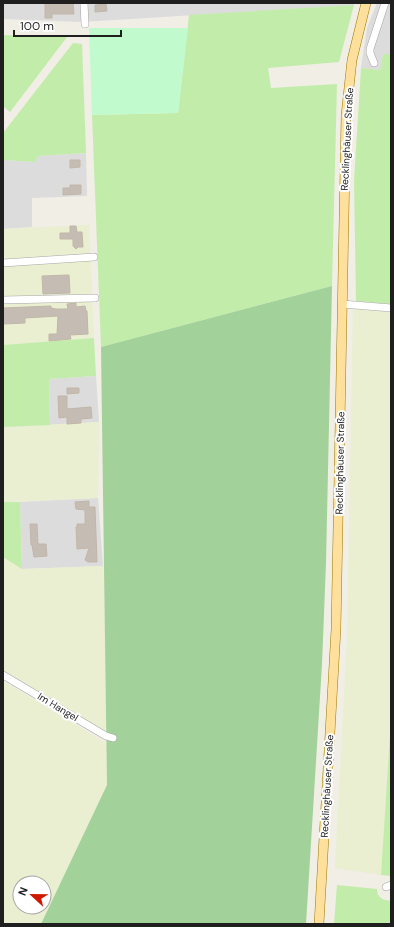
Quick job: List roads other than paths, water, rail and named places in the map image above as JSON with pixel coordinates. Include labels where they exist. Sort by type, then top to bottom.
[{"type":"main road","name":"Recklinghäuser Straße","points":[[319,924],[336,629],[346,115],[352,60],[366,3]]},
{"type":"street","points":[[84,3],[85,24]]},
{"type":"street","points":[[374,63],[370,49],[385,3]]},
{"type":"street","points":[[3,263],[94,257]]},
{"type":"street","points":[[3,300],[95,298]]},
{"type":"street","points":[[342,304],[391,308]]},
{"type":"street","name":"Im Hangel","points":[[3,675],[106,736],[113,738]]}]
